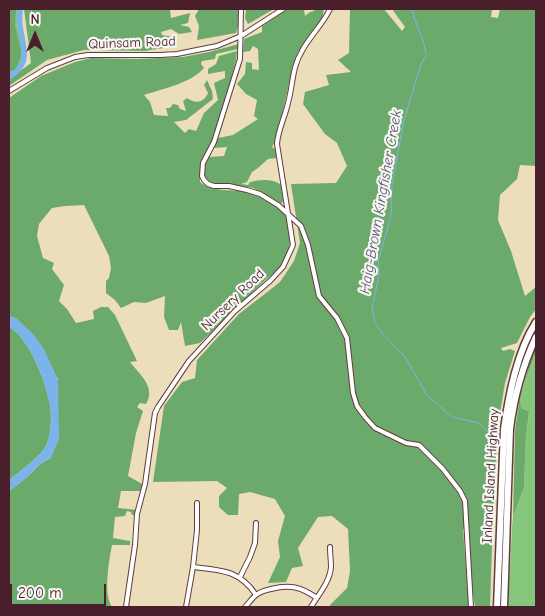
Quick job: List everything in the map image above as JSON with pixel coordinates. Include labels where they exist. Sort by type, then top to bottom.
[{"type":"highway","name":"Inland Island Highway","points":[[497,607],[504,429],[507,404],[512,382],[536,322]]},
{"type":"highway","name":"Inland Island Highway","points":[[504,607],[510,429],[518,383],[528,353],[536,337]]},
{"type":"street","points":[[241,9],[240,59],[214,142],[203,163],[202,176],[208,184],[238,188],[260,194],[278,205],[301,226],[308,245],[319,296],[337,318],[347,338],[353,393],[358,406],[375,428],[406,443],[418,445],[443,469],[460,491],[464,501],[471,607]]},
{"type":"street","name":"Quinsam Road","points":[[9,90],[61,61],[75,57],[88,55],[177,54],[217,46],[241,36],[283,9]]},
{"type":"street","name":"Nursery Road","points":[[126,607],[138,514],[145,484],[155,413],[189,361],[235,311],[270,281],[283,266],[293,245],[277,144],[278,137],[294,77],[294,66],[302,50],[325,19],[330,9]]},
{"type":"street","points":[[186,607],[197,530],[197,503]]},
{"type":"street","points":[[240,577],[250,557],[256,523]]},
{"type":"street","points":[[311,607],[330,575],[330,547]]},
{"type":"street","points":[[193,567],[220,570],[240,577],[256,595]]},
{"type":"street","points":[[245,607],[256,595],[281,586],[305,590],[317,598]]},
{"type":"green space","points":[[9,9],[20,9],[24,60],[16,72],[9,77]]},
{"type":"green space","points":[[9,9],[16,9],[15,25],[22,54],[15,71],[9,71]]},
{"type":"green space","points":[[24,9],[170,9],[171,18],[190,13],[188,23],[180,25],[189,27],[192,32],[179,34],[171,29],[161,32],[162,35],[172,37],[163,48],[145,51],[84,50],[47,60],[9,86],[9,79],[31,63]]},
{"type":"green space","points":[[199,9],[239,9],[239,23],[236,33],[197,40],[199,26],[195,16]]},
{"type":"green space","points":[[246,9],[274,9],[248,24],[245,18]]},
{"type":"green space","points":[[288,9],[304,9],[305,16],[315,9],[324,9],[322,20],[298,52],[292,68],[276,140],[272,147],[276,150],[276,158],[268,159],[252,172],[247,182],[241,184],[248,185],[250,182],[270,180],[281,185],[283,201],[281,204],[253,188],[210,183],[205,177],[205,164],[209,157],[224,156],[227,147],[214,148],[218,138],[233,135],[258,119],[254,116],[257,100],[246,94],[237,84],[245,74],[246,62],[252,63],[252,69],[259,70],[258,49],[253,46],[250,51],[243,52],[244,39],[262,32],[262,26]]},
{"type":"green space","points":[[350,9],[384,9],[402,31],[405,27],[392,9],[492,9],[491,17],[498,18],[500,9],[536,9],[536,166],[520,165],[517,179],[500,195],[498,220],[511,251],[525,296],[536,287],[536,309],[517,343],[501,348],[503,351],[510,349],[515,351],[505,383],[499,419],[494,483],[490,607],[475,607],[469,528],[463,529],[469,607],[330,607],[347,588],[350,571],[348,529],[332,516],[318,517],[298,548],[303,566],[292,568],[286,582],[268,583],[280,557],[278,541],[285,516],[275,499],[250,492],[239,494],[238,515],[228,515],[219,507],[219,496],[227,488],[217,481],[153,482],[164,406],[182,382],[195,378],[197,360],[239,314],[280,282],[294,261],[300,243],[291,184],[336,183],[347,166],[337,143],[325,134],[303,104],[305,92],[329,85],[326,75],[351,72],[338,60],[349,53]]},
{"type":"green space","points":[[239,44],[238,49],[216,54],[215,59],[202,61],[201,64],[204,68],[192,78],[144,95],[150,102],[154,115],[168,116],[166,108],[170,108],[173,104],[186,111],[183,101],[187,98],[196,102],[202,101],[208,93],[204,85],[207,80],[213,99],[186,120],[174,122],[185,133],[189,129],[196,131],[204,113],[218,100],[214,83],[225,78],[225,71],[208,74],[208,69],[216,64],[219,56],[237,51],[230,83],[212,142],[201,161],[200,182],[216,189],[251,193],[277,208],[286,215],[290,241],[289,249],[281,267],[200,343],[185,346],[181,322],[178,330],[169,330],[164,317],[165,296],[146,303],[134,302],[121,308],[106,293],[106,281],[109,278],[111,268],[109,256],[84,205],[52,208],[39,224],[37,236],[43,258],[54,263],[52,269],[64,285],[59,301],[76,323],[94,319],[93,311],[101,307],[108,307],[115,315],[137,361],[130,362],[146,382],[149,398],[146,404],[140,403],[137,407],[143,411],[136,433],[128,476],[144,485],[142,491],[121,491],[118,508],[137,510],[136,515],[132,515],[131,512],[127,511],[125,516],[115,517],[113,538],[130,541],[130,545],[112,545],[107,586],[109,601],[112,607],[9,607],[9,491],[40,464],[51,458],[58,379],[17,319],[9,316],[9,98],[41,76],[75,62],[91,58],[183,57]]},
{"type":"green space","points":[[9,327],[23,339],[35,359],[47,391],[51,417],[46,446],[39,455],[9,480]]},
{"type":"green space","points":[[536,346],[536,353],[522,390],[533,352]]},
{"type":"green space","points":[[536,353],[536,607],[508,607],[513,517],[524,487],[529,413],[521,408],[520,396]]},
{"type":"green space","points":[[520,396],[521,408],[529,412],[524,487],[513,517],[515,430]]},
{"type":"water","points":[[9,316],[17,319],[34,335],[44,349],[58,380],[59,439],[51,458],[40,464],[9,491],[9,480],[46,446],[50,430],[51,411],[40,370],[23,339],[9,327]]},
{"type":"waterway","points":[[9,77],[16,72],[24,60],[20,9]]},
{"type":"waterway","name":"Haig-Brown Kingfisher Creek","points":[[412,9],[426,54]]},
{"type":"waterway","name":"Haig-Brown Kingfisher Creek","points":[[425,57],[421,64],[404,120],[392,184],[391,216],[378,262],[379,275],[372,309],[375,323],[405,357],[427,395],[452,417],[479,423],[500,443]]}]
